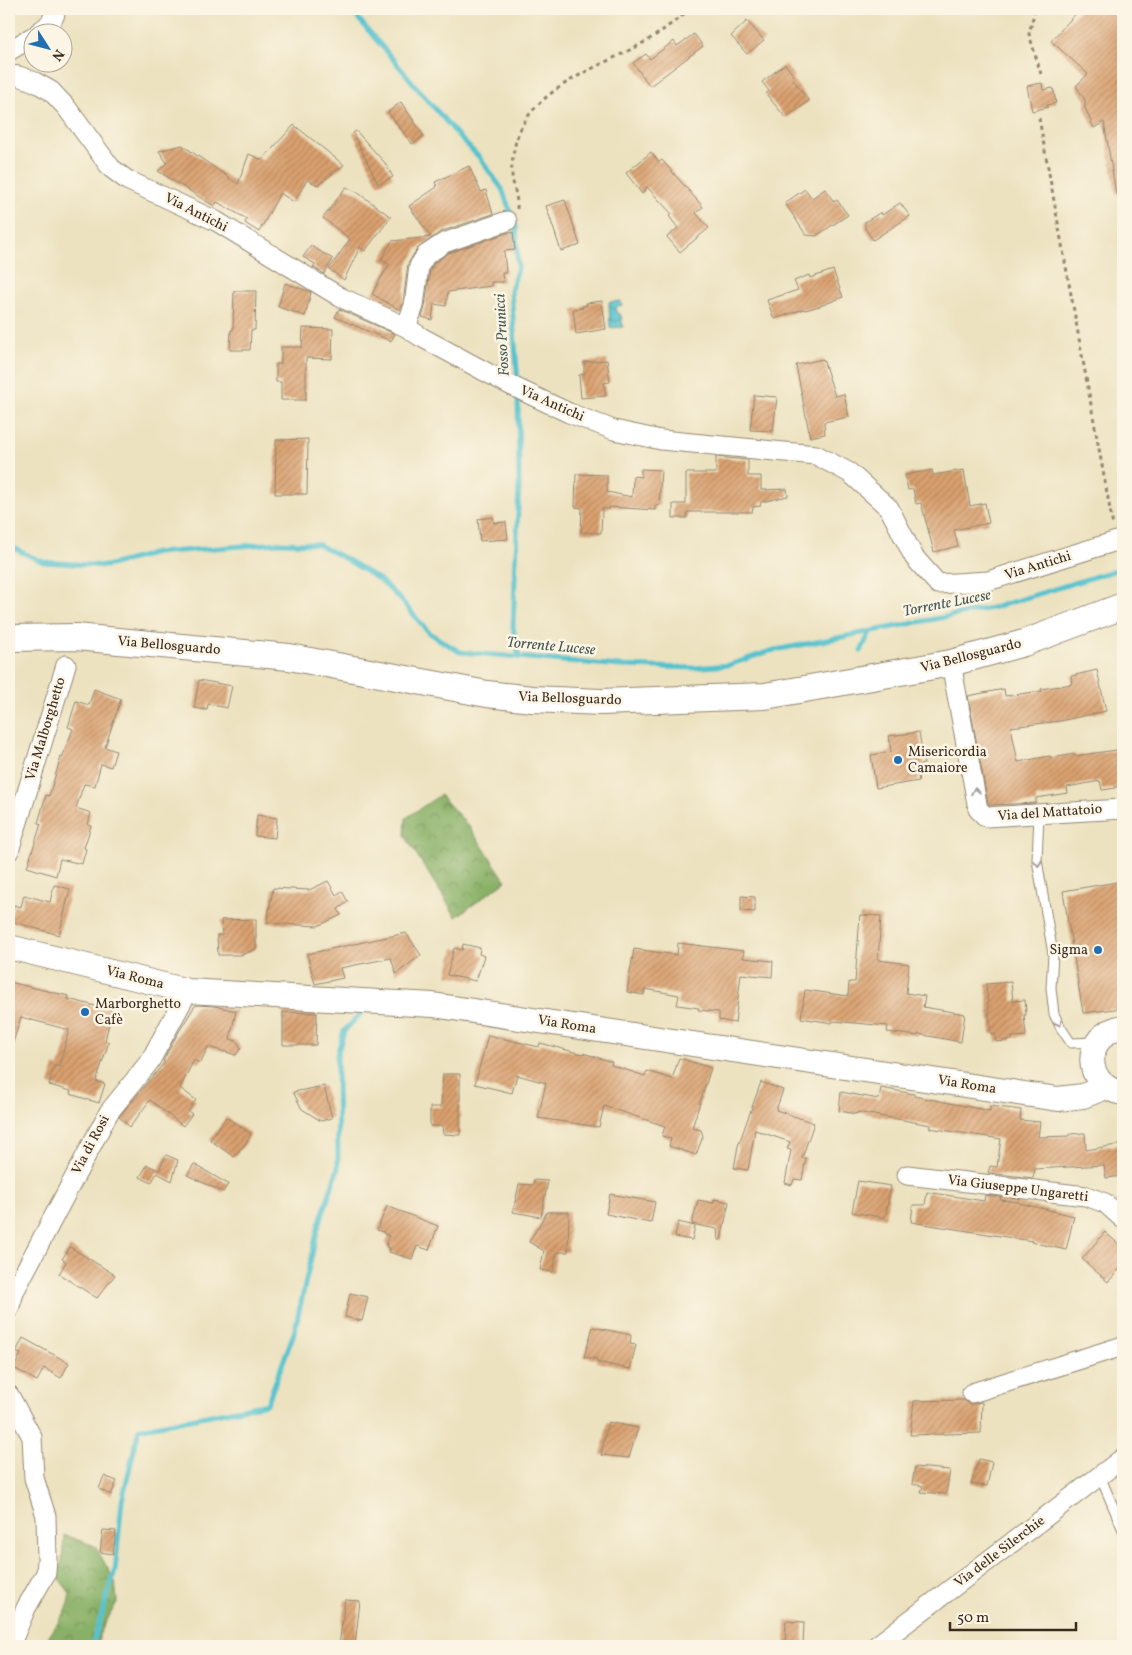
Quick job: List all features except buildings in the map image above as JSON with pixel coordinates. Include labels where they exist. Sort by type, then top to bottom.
[{"type":"main road","name":"Via Bellosguardo","points":[[9,638],[76,637],[289,657],[487,694],[532,699],[601,702],[765,696],[950,663],[1024,642],[1123,606]]},
{"type":"street","points":[[50,22],[56,14],[56,9]]},
{"type":"street","points":[[9,51],[22,43]]},
{"type":"street","name":"Via Antichi","points":[[9,75],[19,76],[35,82],[51,91],[66,107],[110,168],[127,180],[216,221],[340,297],[406,327],[421,338],[510,385],[569,413],[614,430],[661,440],[816,455],[850,473],[889,508],[914,557],[938,584],[988,580],[1120,540]]},
{"type":"street","points":[[406,327],[414,306],[419,266],[426,255],[444,243],[512,218]]},
{"type":"street","name":"Via del Mattatoio","points":[[950,663],[978,810],[986,817],[1123,808]]},
{"type":"street","name":"Via Malborghetto","points":[[9,851],[66,665]]},
{"type":"street","name":"Via Roma","points":[[9,947],[188,991],[433,1005],[1058,1099],[1082,1096],[1108,1084]]},
{"type":"street","name":"Via di Rosi","points":[[9,1308],[20,1282],[110,1112],[150,1061],[188,991]]},
{"type":"street","points":[[1108,1084],[1092,1057],[1097,1042],[1104,1033],[1123,1027]]},
{"type":"street","name":"Via Giuseppe Ungaretti","points":[[907,1176],[1086,1196],[1105,1203],[1123,1219]]},
{"type":"street","points":[[972,1393],[1123,1346]]},
{"type":"street","points":[[9,1395],[32,1437],[34,1478],[46,1516],[47,1559],[46,1573],[26,1608],[10,1646]]},
{"type":"street","name":"Via delle Silerchie","points":[[876,1646],[1123,1458]]},
{"type":"lane","points":[[1039,814],[1037,860],[1053,954],[1051,988],[1054,1014],[1071,1043],[1097,1042]]},
{"type":"lane","points":[[1100,1476],[1123,1530]]},
{"type":"path","points":[[512,218],[518,201],[512,174],[515,144],[529,112],[552,93],[580,75],[648,40],[691,9]]},
{"type":"path","points":[[1035,9],[1029,34],[1041,74]]},
{"type":"path","points":[[1039,118],[1120,540]]},
{"type":"green space","points":[[440,795],[468,825],[506,881],[456,917],[405,836],[406,818]]},
{"type":"green space","points":[[64,1535],[95,1546],[115,1581],[117,1602],[99,1635],[99,1646],[46,1646],[46,1641],[67,1609],[70,1593],[56,1575],[62,1560]]},
{"type":"water","points":[[621,301],[622,305],[615,309],[621,315],[623,327],[610,328],[609,302]]},
{"type":"waterway","name":"Fosso Prunicci","points":[[350,9],[460,138],[479,157],[502,189],[516,227],[518,267],[511,291],[518,383]]},
{"type":"waterway","name":"Fosso Prunicci","points":[[518,394],[519,486],[513,627],[519,658]]},
{"type":"waterway","name":"Torrente Lucese","points":[[9,546],[43,562],[106,566],[156,553],[278,543],[317,544],[380,580],[401,600],[429,633],[460,652],[620,666],[693,668],[729,665],[770,651],[996,607],[1123,568]]},
{"type":"waterway","points":[[861,651],[870,632]]},
{"type":"waterway","points":[[92,1646],[115,1571],[122,1501],[139,1429],[267,1404],[294,1333],[318,1228],[338,1168],[337,1055],[344,1031],[365,1009]]},
{"type":"place","name":"Misericordia Camaiore","points":[[898,760]]},
{"type":"place","name":"Sigma","points":[[1098,950]]},
{"type":"place","name":"Marborghetto Cafè","points":[[85,1012]]}]
